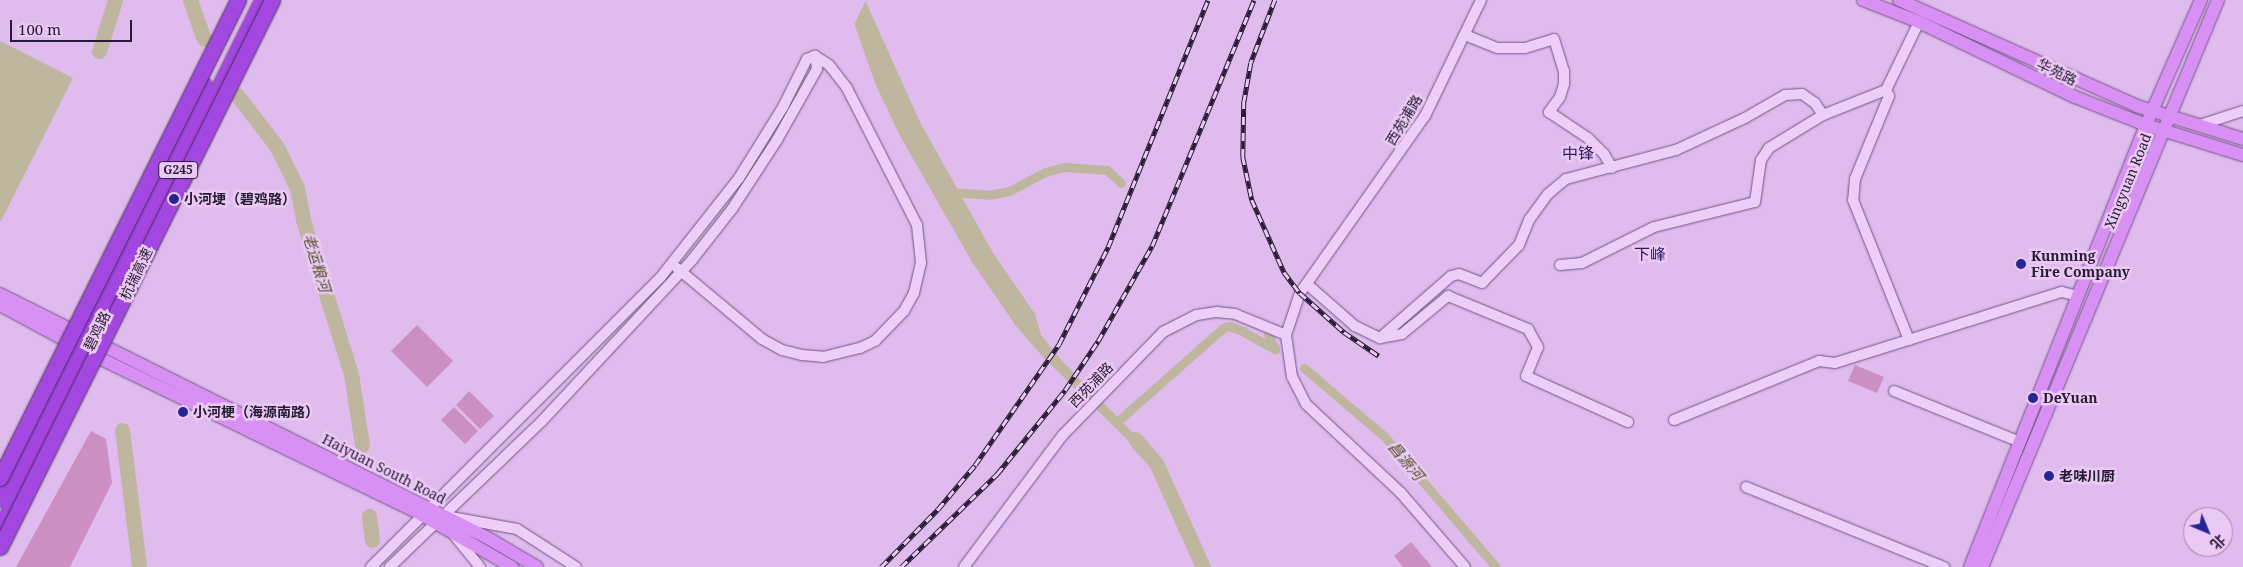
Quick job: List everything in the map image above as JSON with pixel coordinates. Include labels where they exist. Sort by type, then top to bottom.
[{"type":"highway","points":[[0,478],[237,0]]},
{"type":"highway","name":"碧鸡路","points":[[0,529],[84,343],[246,0]]},
{"type":"highway","name":"碧鸡路","points":[[0,499],[84,343],[262,0]]},
{"type":"highway","name":"杭瑞高速","points":[[0,547],[272,0]]},
{"type":"main road","name":"华苑路","points":[[1863,0],[1919,22],[2076,97],[2146,125],[2243,155]]},
{"type":"main road","name":"华苑路","points":[[1898,0],[2083,83],[2154,110],[2243,138]]},
{"type":"main road","name":"Xingyuan Road","points":[[1970,567],[2146,125],[2201,0]]},
{"type":"main road","name":"Xingyuan Road","points":[[1982,567],[2218,0]]},
{"type":"main road","name":"Haiyuan South Road","points":[[0,294],[84,343]]},
{"type":"main road","name":"Haiyuan South Road","points":[[0,305],[84,343],[538,567]]},
{"type":"main road","name":"Haiyuan South Road","points":[[439,519],[451,530],[512,567]]},
{"type":"street","name":"西苑浦路","points":[[964,567],[1000,516],[1084,410],[1163,332],[1197,315],[1235,314],[1286,335],[1300,293],[1406,147],[1465,35],[1481,0]]},
{"type":"street","points":[[1560,265],[1582,263],[1654,227],[1755,202],[1761,160],[1769,148],[1822,116],[1886,90],[1919,22]]},
{"type":"street","points":[[1465,35],[1498,48],[1525,48],[1554,39],[1564,71],[1564,84],[1560,97],[1549,112],[1588,138],[1604,154],[1612,168]]},
{"type":"street","points":[[390,567],[542,421],[682,272],[727,216],[778,140],[817,69],[815,56]]},
{"type":"street","points":[[371,567],[672,264],[739,178],[783,107],[808,58],[815,56],[829,65],[847,88],[917,225],[921,263],[914,293],[904,311],[880,336],[860,348],[823,357],[802,355],[782,350],[762,339],[672,264]]},
{"type":"street","points":[[1886,90],[1889,96],[1855,179],[1853,200],[1909,340]]},
{"type":"street","points":[[1380,338],[1451,276],[1459,274],[1482,283],[1519,245],[1529,220],[1548,194],[1566,180],[1676,150],[1745,118],[1785,95],[1802,94],[1815,103],[1822,116]]},
{"type":"street","points":[[2200,125],[2243,111]]},
{"type":"street","points":[[1307,284],[1355,326],[1380,338],[1402,334],[1448,296],[1528,329],[1538,346],[1526,376],[1628,422]]},
{"type":"street","points":[[1674,420],[1819,361],[1835,363],[2062,292],[2078,296]]},
{"type":"street","points":[[1286,335],[1292,377],[1306,404],[1401,493],[1465,567]]},
{"type":"street","points":[[1894,391],[2020,442]]},
{"type":"street","points":[[1746,487],[1944,567]]},
{"type":"street","points":[[439,519],[517,529],[576,567]]},
{"type":"street","points":[[451,530],[480,567]]},
{"type":"shaded area","points":[[865,0],[920,122],[993,253],[1035,314],[1041,335],[1062,361],[1152,452],[1146,458],[1043,357],[1016,326],[972,262],[899,134],[875,83],[854,23]]},
{"type":"shaded area","points":[[0,41],[73,78],[1,221],[0,221]]},
{"type":"shaded area","points":[[417,325],[453,361],[427,387],[391,351]]},
{"type":"shaded area","points":[[1855,365],[1884,377],[1877,393],[1848,381]]},
{"type":"shaded area","points":[[469,391],[494,416],[480,429],[456,405]]},
{"type":"shaded area","points":[[454,407],[478,431],[465,444],[441,420]]},
{"type":"shaded area","points":[[91,431],[106,439],[112,483],[70,567],[16,567]]},
{"type":"shaded area","points":[[1411,542],[1432,567],[1403,567],[1394,556]]},
{"type":"pier","points":[[840,0],[866,0],[853,27],[851,24]]},
{"type":"waterway","name":"老运粮河","points":[[99,51],[115,0]]},
{"type":"waterway","name":"老运粮河","points":[[190,0],[204,39]]},
{"type":"waterway","name":"老运粮河","points":[[237,95],[277,147],[297,188],[303,220],[351,374],[362,445]]},
{"type":"waterway","points":[[950,192],[989,195],[1009,191],[1045,172],[1065,167],[1107,170],[1121,183]]},
{"type":"waterway","name":"昌源河","points":[[1118,421],[1223,328],[1229,326],[1242,331],[1275,349]]},
{"type":"waterway","points":[[1268,334],[1275,349]]},
{"type":"waterway","name":"昌源河","points":[[1304,368],[1384,436],[1496,567]]},
{"type":"waterway","name":"老运粮河","points":[[122,430],[139,567]]},
{"type":"waterway","points":[[1135,439],[1156,463],[1203,567]]},
{"type":"waterway","name":"老运粮河","points":[[369,516],[372,540]]},
{"type":"railway","points":[[881,567],[938,509],[975,465],[1059,344],[1108,247],[1208,0]]},
{"type":"railway","points":[[901,567],[997,474],[1065,390],[1098,341],[1152,246],[1254,0]]},
{"type":"railway","points":[[1275,0],[1251,63],[1244,101],[1243,157],[1252,200],[1284,272],[1300,293],[1344,332],[1379,356]]},
{"type":"place","name":"小河埂（碧鸡路）","points":[[174,199]]},
{"type":"place","name":"Kunming Fire Company","points":[[2021,264]]},
{"type":"place","name":"DeYuan","points":[[2033,398]]},
{"type":"place","name":"小河梗（海源南路）","points":[[183,412]]},
{"type":"place","name":"老味川厨","points":[[2049,476]]},
{"type":"district","name":"中锋","points":[[1578,153]]},
{"type":"district","name":"下峰","points":[[1650,254]]}]
